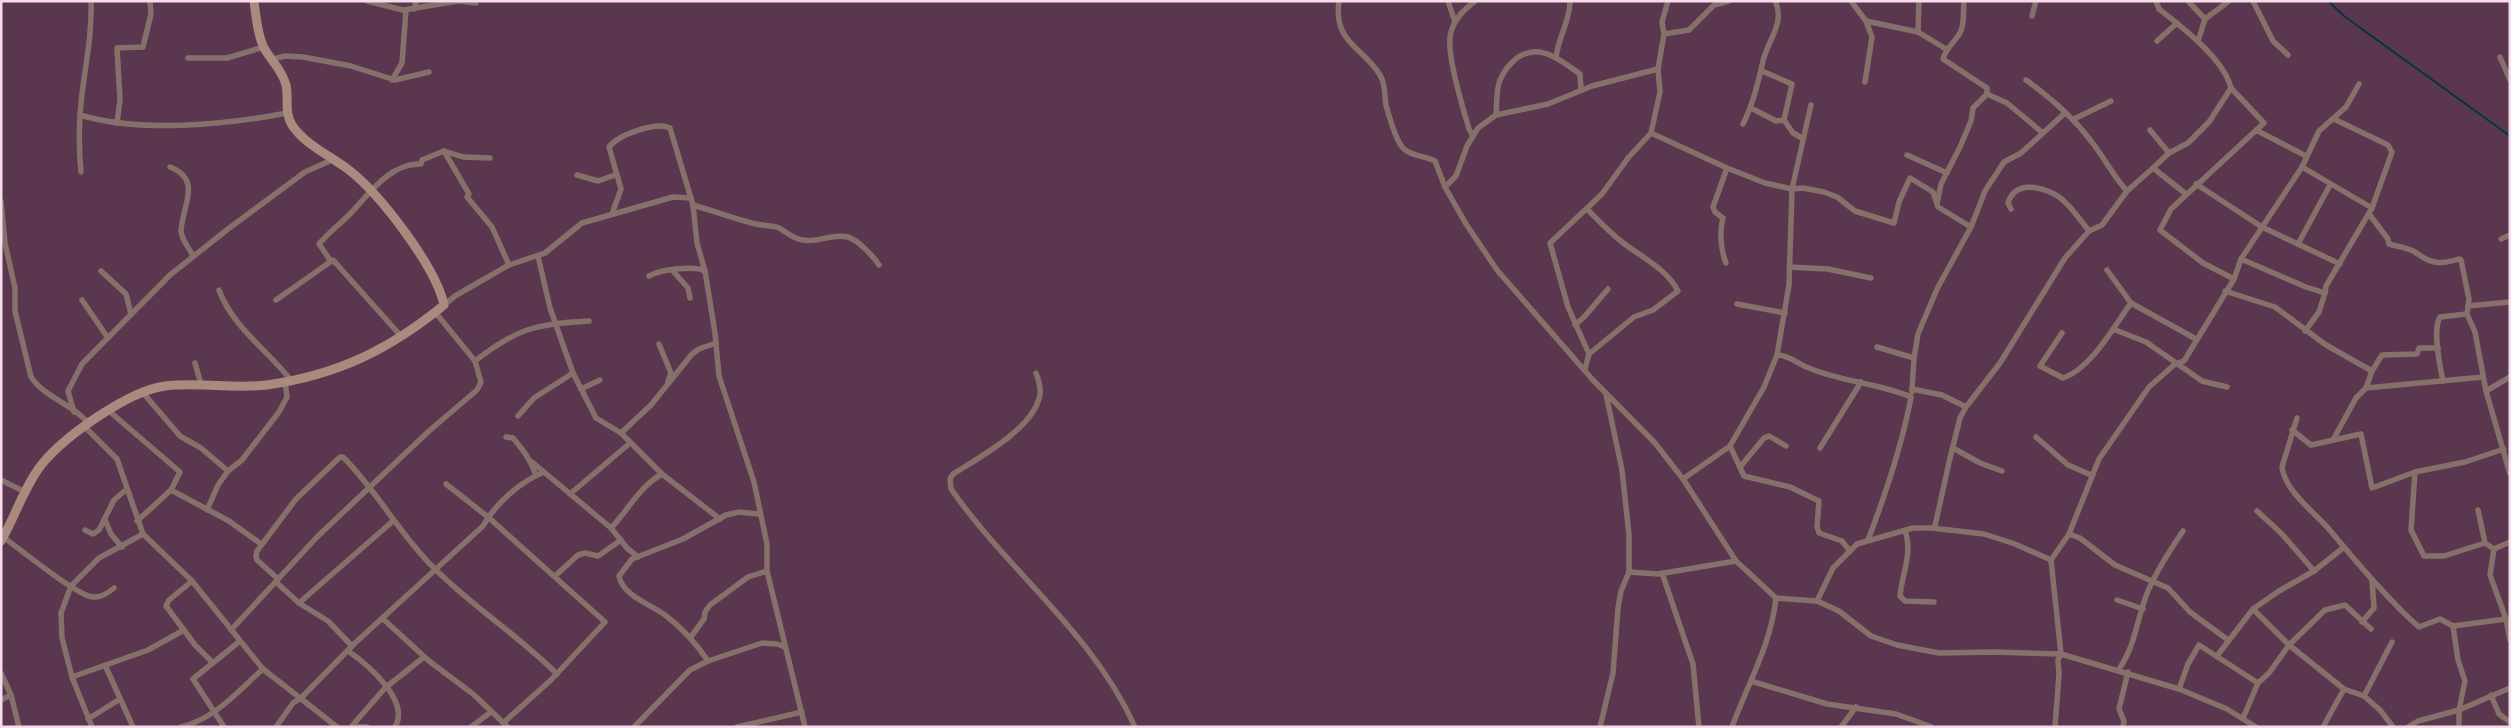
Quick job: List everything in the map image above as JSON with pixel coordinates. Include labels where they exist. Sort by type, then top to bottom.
[{"type":"street","points":[[81,172],[78,145],[80,115],[92,27],[91,1]]},
{"type":"street","points":[[117,123],[120,100],[117,48],[143,47],[151,14],[150,1]]},
{"type":"street","points":[[254,1],[258,33],[264,47],[284,78],[288,93],[287,113],[292,126],[332,160],[348,169],[400,225],[440,290],[444,305]]},
{"type":"street","points":[[367,1],[406,10],[459,1],[476,3]]},
{"type":"street","points":[[414,9],[416,1]]},
{"type":"street","points":[[1339,1],[1337,15],[1352,48],[1380,75],[1386,89],[1386,104],[1402,148],[1410,153],[1435,161],[1445,187],[1466,224],[1497,270],[1606,394],[1621,406],[1655,443],[1683,479],[1736,561],[1776,598],[1817,601],[1839,611],[1871,636],[1897,645],[1939,653],[2023,652],[2060,654],[2119,669],[2179,689],[2243,718],[2256,727]]},
{"type":"street","points":[[1448,1],[1455,22]]},
{"type":"street","points":[[1473,136],[1469,129],[1452,61],[1450,35],[1455,22],[1475,1]]},
{"type":"street","points":[[1556,58],[1557,46],[1568,23],[1570,1]]},
{"type":"street","points":[[1589,354],[1575,324],[1550,243],[1587,209],[1651,133],[1660,92],[1658,68],[1664,34],[1663,18],[1668,1]]},
{"type":"street","points":[[1664,34],[1689,30],[1714,6],[1728,1]]},
{"type":"street","points":[[1743,124],[1751,108],[1762,71],[1763,58],[1769,49],[1778,22],[1775,1]]},
{"type":"street","points":[[1851,1],[1866,20],[1872,36],[1865,82]]},
{"type":"street","points":[[1918,32],[1919,1]]},
{"type":"street","points":[[1938,207],[1937,200],[1947,173],[1964,138],[1973,108],[1987,94],[1987,88],[1943,59],[1946,50],[1959,36],[1962,28],[1964,1]]},
{"type":"street","points":[[2032,16],[2036,1]]},
{"type":"street","points":[[2156,1],[2159,9],[2198,42],[2228,78],[2231,88],[2264,123],[2171,209],[2160,230],[2203,263],[2234,279]]},
{"type":"street","points":[[2188,1],[2205,19]]},
{"type":"street","points":[[2198,42],[2205,19],[2229,1]]},
{"type":"street","points":[[2253,1],[2274,41],[2288,55]]},
{"type":"street","points":[[392,80],[402,64],[406,10]]},
{"type":"street","points":[[1866,20],[1918,32],[1946,50]]},
{"type":"street","points":[[2157,41],[2177,23]]},
{"type":"street","points":[[188,58],[227,58],[264,47]]},
{"type":"street","points":[[1496,115],[1499,81],[1508,66],[1531,51],[1541,51],[1556,58],[1580,74],[1581,90]]},
{"type":"street","points":[[273,59],[285,56],[302,57],[351,66],[392,80],[429,72]]},
{"type":"street","points":[[2500,57],[2510,80]]},
{"type":"street","points":[[1445,187],[1456,176],[1478,128],[1496,115],[1548,104],[1592,86],[1658,68]]},
{"type":"street","points":[[1762,71],[1792,84],[1784,120],[1793,133],[1802,138]]},
{"type":"street","points":[[2026,80],[2074,119],[2109,165],[2118,182],[2127,191]]},
{"type":"street","points":[[2055,727],[2059,674],[2058,660],[2060,654],[2051,560],[2069,534],[2099,459],[2149,387],[2175,364],[2184,361],[2234,279],[2241,259],[2302,167],[2319,131],[2346,107],[2359,84]]},
{"type":"street","points":[[1932,528],[1935,526],[1960,418],[1966,407],[2000,363],[2065,258],[2090,231],[2102,225],[2127,191],[2169,153],[2188,143],[2209,122],[2231,88]]},
{"type":"street","points":[[1987,94],[2007,103],[2043,132]]},
{"type":"street","points":[[2074,119],[2110,101]]},
{"type":"street","points":[[1683,479],[1730,446],[1764,387],[1777,354],[1785,313],[1792,189],[1811,105]]},
{"type":"street","points":[[1751,108],[1776,121],[1784,120]]},
{"type":"street","points":[[1868,540],[1894,467],[1906,426],[1918,334],[1937,289],[1971,227],[1985,191],[2004,162],[2021,153],[2066,112]]},
{"type":"street","points":[[80,115],[102,122],[202,124],[248,121],[287,113]]},
{"type":"street","points":[[2305,331],[2318,312],[2326,286],[2370,211],[2392,152],[2388,145],[2334,119]]},
{"type":"street","points":[[612,214],[621,190],[608,150],[614,140],[626,134],[663,125],[670,128],[693,205],[697,243],[705,271],[716,343],[719,376],[754,482],[759,514],[767,544],[767,571],[805,727]]},
{"type":"street","points":[[2150,130],[2169,153]]},
{"type":"street","points":[[2256,130],[2306,156]]},
{"type":"street","points":[[1651,133],[1727,168],[1765,183],[1792,189],[1803,188],[1824,192],[1837,197],[1855,211],[1894,223],[1899,202],[1910,178],[1933,192],[1938,207],[1971,227]]},
{"type":"street","points":[[444,151],[466,187],[469,194],[467,197],[492,227],[509,265]]},
{"type":"street","points":[[400,336],[337,264],[330,260],[319,244],[349,214],[369,190],[409,164],[421,164],[422,160],[444,151],[463,157],[490,158]]},
{"type":"street","points":[[1907,155],[1947,173]]},
{"type":"street","points":[[74,412],[68,398],[71,383],[82,364],[131,314],[193,256],[305,172],[332,160]]},
{"type":"street","points":[[170,167],[179,170],[187,180],[190,192],[184,207],[181,233],[193,256]]},
{"type":"street","points":[[2302,167],[2370,211],[2388,239],[2389,244],[2415,252],[2418,256],[2439,264],[2460,259],[2469,299],[2467,314],[2475,332],[2486,391],[2510,474]]},
{"type":"street","points":[[1726,263],[1722,251],[1721,225],[1723,218],[1715,212],[1713,207],[1727,168]]},
{"type":"street","points":[[2153,168],[2186,194]]},
{"type":"street","points":[[577,175],[598,181],[615,175]]},
{"type":"street","points":[[2196,184],[2262,227],[2340,264]]},
{"type":"street","points":[[2298,244],[2330,184]]},
{"type":"street","points":[[2011,209],[2008,203],[2010,197],[2017,190],[2026,186],[2035,187],[2054,194],[2090,231]]},
{"type":"street","points":[[114,588],[106,595],[94,597],[71,586],[2,539],[24,492],[43,463],[86,425],[129,399],[163,386],[201,384],[265,385],[341,368],[381,349],[435,312],[454,296],[509,265],[545,254],[582,223],[673,197],[691,198]]},
{"type":"street","points":[[1,202],[5,244],[15,288],[15,311],[31,377],[36,386],[74,412],[82,415],[86,425],[117,459],[143,534],[192,581],[262,669],[302,697],[337,727]]},
{"type":"street","points":[[693,205],[755,224],[778,228],[790,236],[802,240],[814,241],[819,238],[833,236],[849,237],[874,256],[879,265]]},
{"type":"street","points":[[1585,369],[1589,354],[1634,317],[1653,310],[1678,291],[1674,283],[1664,273],[1620,241],[1587,209]]},
{"type":"street","points":[[2502,239],[2510,236]]},
{"type":"street","points":[[538,256],[555,323],[573,373],[596,418],[621,433],[662,474],[720,518]]},
{"type":"street","points":[[2241,259],[2306,287],[2325,293]]},
{"type":"street","points":[[276,300],[330,260]]},
{"type":"street","points":[[1789,267],[1828,269],[1871,278]]},
{"type":"street","points":[[650,276],[658,272],[696,268],[705,271]]},
{"type":"street","points":[[2107,270],[2131,303],[2196,339]]},
{"type":"street","points":[[102,271],[126,294],[131,314]]},
{"type":"street","points":[[673,271],[688,288],[690,298]]},
{"type":"street","points":[[1575,324],[1585,316],[1608,289]]},
{"type":"street","points":[[207,510],[218,485],[228,471],[234,464],[242,460],[279,412],[287,397],[288,381],[273,358],[230,314],[219,290]]},
{"type":"street","points":[[440,290],[448,296],[454,296]]},
{"type":"street","points":[[2225,291],[2274,307],[2305,331],[2372,370]]},
{"type":"street","points":[[82,300],[108,338]]},
{"type":"street","points":[[2468,306],[2510,302]]},
{"type":"street","points":[[2062,333],[2040,366],[2044,370],[2064,378],[2076,374],[2095,354],[2131,303]]},
{"type":"street","points":[[1737,304],[1785,313]]},
{"type":"street","points":[[231,630],[277,580],[369,487],[477,390],[481,382],[475,361],[435,312]]},
{"type":"street","points":[[2443,381],[2438,348],[2437,321],[2440,317],[2467,314]]},
{"type":"street","points":[[475,361],[521,330],[555,323],[589,321]]},
{"type":"street","points":[[2113,329],[2146,342],[2202,381],[2227,388]]},
{"type":"street","points":[[621,433],[651,405],[692,354],[699,349],[716,343]]},
{"type":"street","points":[[659,344],[671,373],[667,386]]},
{"type":"street","points":[[1878,347],[1914,358]]},
{"type":"street","points":[[2333,440],[2356,398],[2366,388],[2372,370],[2382,355],[2417,354],[2419,348],[2438,348]]},
{"type":"street","points":[[1777,354],[1832,376],[1888,388],[1911,397]]},
{"type":"street","points":[[195,363],[201,384]]},
{"type":"street","points":[[518,416],[534,398],[573,373]]},
{"type":"street","points":[[1036,373],[1040,385],[1040,398],[1028,418],[1011,435],[953,474],[950,478],[951,489],[962,505],[1075,633],[1108,676],[1122,698],[1135,727]]},
{"type":"street","points":[[2366,388],[2483,377]]},
{"type":"street","points":[[2486,391],[2510,377]]},
{"type":"street","points":[[581,389],[600,380]]},
{"type":"street","points":[[1820,448],[1861,382]]},
{"type":"street","points":[[1912,389],[1942,395],[1966,407]]},
{"type":"street","points":[[144,394],[180,436],[201,448],[228,471]]},
{"type":"street","points":[[1600,727],[1613,673],[1613,647],[1621,591],[1630,572],[1629,535],[1622,470],[1606,394]]},
{"type":"street","points":[[109,411],[136,436],[178,469],[180,474],[171,490],[137,521]]},
{"type":"street","points":[[2297,418],[2282,467],[2283,474],[2297,495],[2343,548],[2419,627],[2440,620],[2453,626],[2506,619]]},
{"type":"street","points":[[2292,430],[2311,445],[2361,434],[2372,488],[2415,472],[2465,462],[2504,449]]},
{"type":"street","points":[[1740,467],[1764,438],[1769,436],[1786,446]]},
{"type":"street","points":[[506,437],[513,438],[532,462],[612,528],[638,557]]},
{"type":"street","points":[[2036,437],[2068,465],[2092,475]]},
{"type":"street","points":[[570,494],[630,443]]},
{"type":"street","points":[[1730,446],[1744,476],[1750,479],[1790,487],[1818,501],[1817,527],[1819,532],[1842,541],[1850,551]]},
{"type":"street","points":[[1953,448],[1980,463],[2002,471]]},
{"type":"street","points":[[394,727],[398,721],[399,706],[396,699],[328,621],[299,604],[256,557],[261,544],[296,499],[340,457],[346,460],[369,487],[391,514],[393,520],[435,569],[557,674]]},
{"type":"street","points":[[532,462],[536,475]]},
{"type":"street","points":[[276,727],[293,703],[302,697],[350,648],[483,526],[495,507],[536,475],[544,472]]},
{"type":"street","points":[[2415,472],[2411,530],[2424,556],[2444,556],[2485,543]]},
{"type":"street","points":[[612,528],[636,494],[649,481],[662,474]]},
{"type":"street","points":[[1,480],[24,492]]},
{"type":"street","points":[[382,618],[506,725],[605,622],[488,516],[446,484]]},
{"type":"street","points":[[85,530],[95,534],[105,520],[114,500],[127,490]]},
{"type":"street","points":[[171,490],[229,521],[261,544]]},
{"type":"street","points":[[2257,510],[2282,534],[2314,571]]},
{"type":"street","points":[[2478,510],[2485,543],[2494,549]]},
{"type":"street","points":[[708,660],[690,638],[665,615],[639,600],[620,581],[619,576],[632,559],[683,539],[720,518],[739,512],[759,514]]},
{"type":"street","points":[[105,520],[111,534],[122,547]]},
{"type":"street","points":[[299,604],[393,520]]},
{"type":"street","points":[[1817,601],[1833,568],[1857,544],[1905,531],[1932,528],[1984,534],[2015,544],[2051,560]]},
{"type":"street","points":[[1905,531],[1908,539],[1908,552],[1900,596],[1905,601],[1934,602]]},
{"type":"street","points":[[2119,669],[2133,644],[2136,624],[2152,582],[2182,531]]},
{"type":"street","points":[[92,727],[72,677],[62,638],[61,613],[71,586],[100,558],[143,534]]},
{"type":"street","points":[[2069,534],[2080,538],[2115,564],[2168,588],[2190,612],[2228,640]]},
{"type":"street","points":[[555,576],[578,555],[585,553],[598,556],[621,540]]},
{"type":"street","points":[[2494,549],[2510,542]]},
{"type":"street","points":[[2217,656],[2254,609],[2279,591],[2314,571],[2343,548]]},
{"type":"street","points":[[2494,549],[2490,574],[2506,619],[2510,640]]},
{"type":"street","points":[[1630,572],[1662,573],[1736,561]]},
{"type":"street","points":[[690,638],[704,619],[704,612],[710,605],[748,577],[767,571]]},
{"type":"street","points":[[1662,573],[1693,664],[1699,727]]},
{"type":"street","points":[[2362,622],[2374,608],[2372,580]]},
{"type":"street","points":[[192,581],[168,600],[166,606],[212,662]]},
{"type":"street","points":[[1732,727],[1774,624],[1776,598]]},
{"type":"street","points":[[2117,600],[2143,609]]},
{"type":"street","points":[[2243,718],[2258,683],[2269,673],[2289,645],[2325,610],[2338,605],[2345,605],[2371,629]]},
{"type":"street","points":[[2254,609],[2289,645],[2344,689],[2364,696],[2380,710],[2393,727]]},
{"type":"street","points":[[2453,626],[2458,660],[2465,681],[2458,710],[2460,727]]},
{"type":"street","points":[[72,677],[148,650],[184,630]]},
{"type":"street","points":[[224,727],[194,678],[240,641]]},
{"type":"street","points":[[2364,696],[2392,642]]},
{"type":"street","points":[[634,727],[690,670],[708,660],[762,643],[777,644],[785,647]]},
{"type":"street","points":[[2179,689],[2188,664],[2199,645],[2258,683]]},
{"type":"street","points":[[351,727],[385,688],[424,656]]},
{"type":"street","points":[[105,665],[133,727]]},
{"type":"street","points":[[181,727],[196,724],[215,712],[262,669]]},
{"type":"street","points":[[2122,727],[2124,721],[2119,709],[2128,672]]},
{"type":"street","points":[[1,673],[11,695],[19,727]]},
{"type":"street","points":[[1752,681],[1827,704],[1896,714],[1932,727]]},
{"type":"street","points":[[2408,727],[2418,721],[2458,710],[2510,688]]},
{"type":"street","points":[[2323,727],[2344,689]]},
{"type":"street","points":[[1,700],[11,695]]},
{"type":"street","points":[[2491,695],[2499,714],[2510,722]]},
{"type":"street","points":[[88,719],[120,699]]},
{"type":"street","points":[[1841,727],[1856,707]]},
{"type":"street","points":[[471,727],[491,712]]},
{"type":"street","points":[[737,727],[802,712]]},
{"type":"street","points":[[355,727],[367,727]]},
{"type":"waterway","points":[[2328,1],[2344,16],[2510,136]]}]
